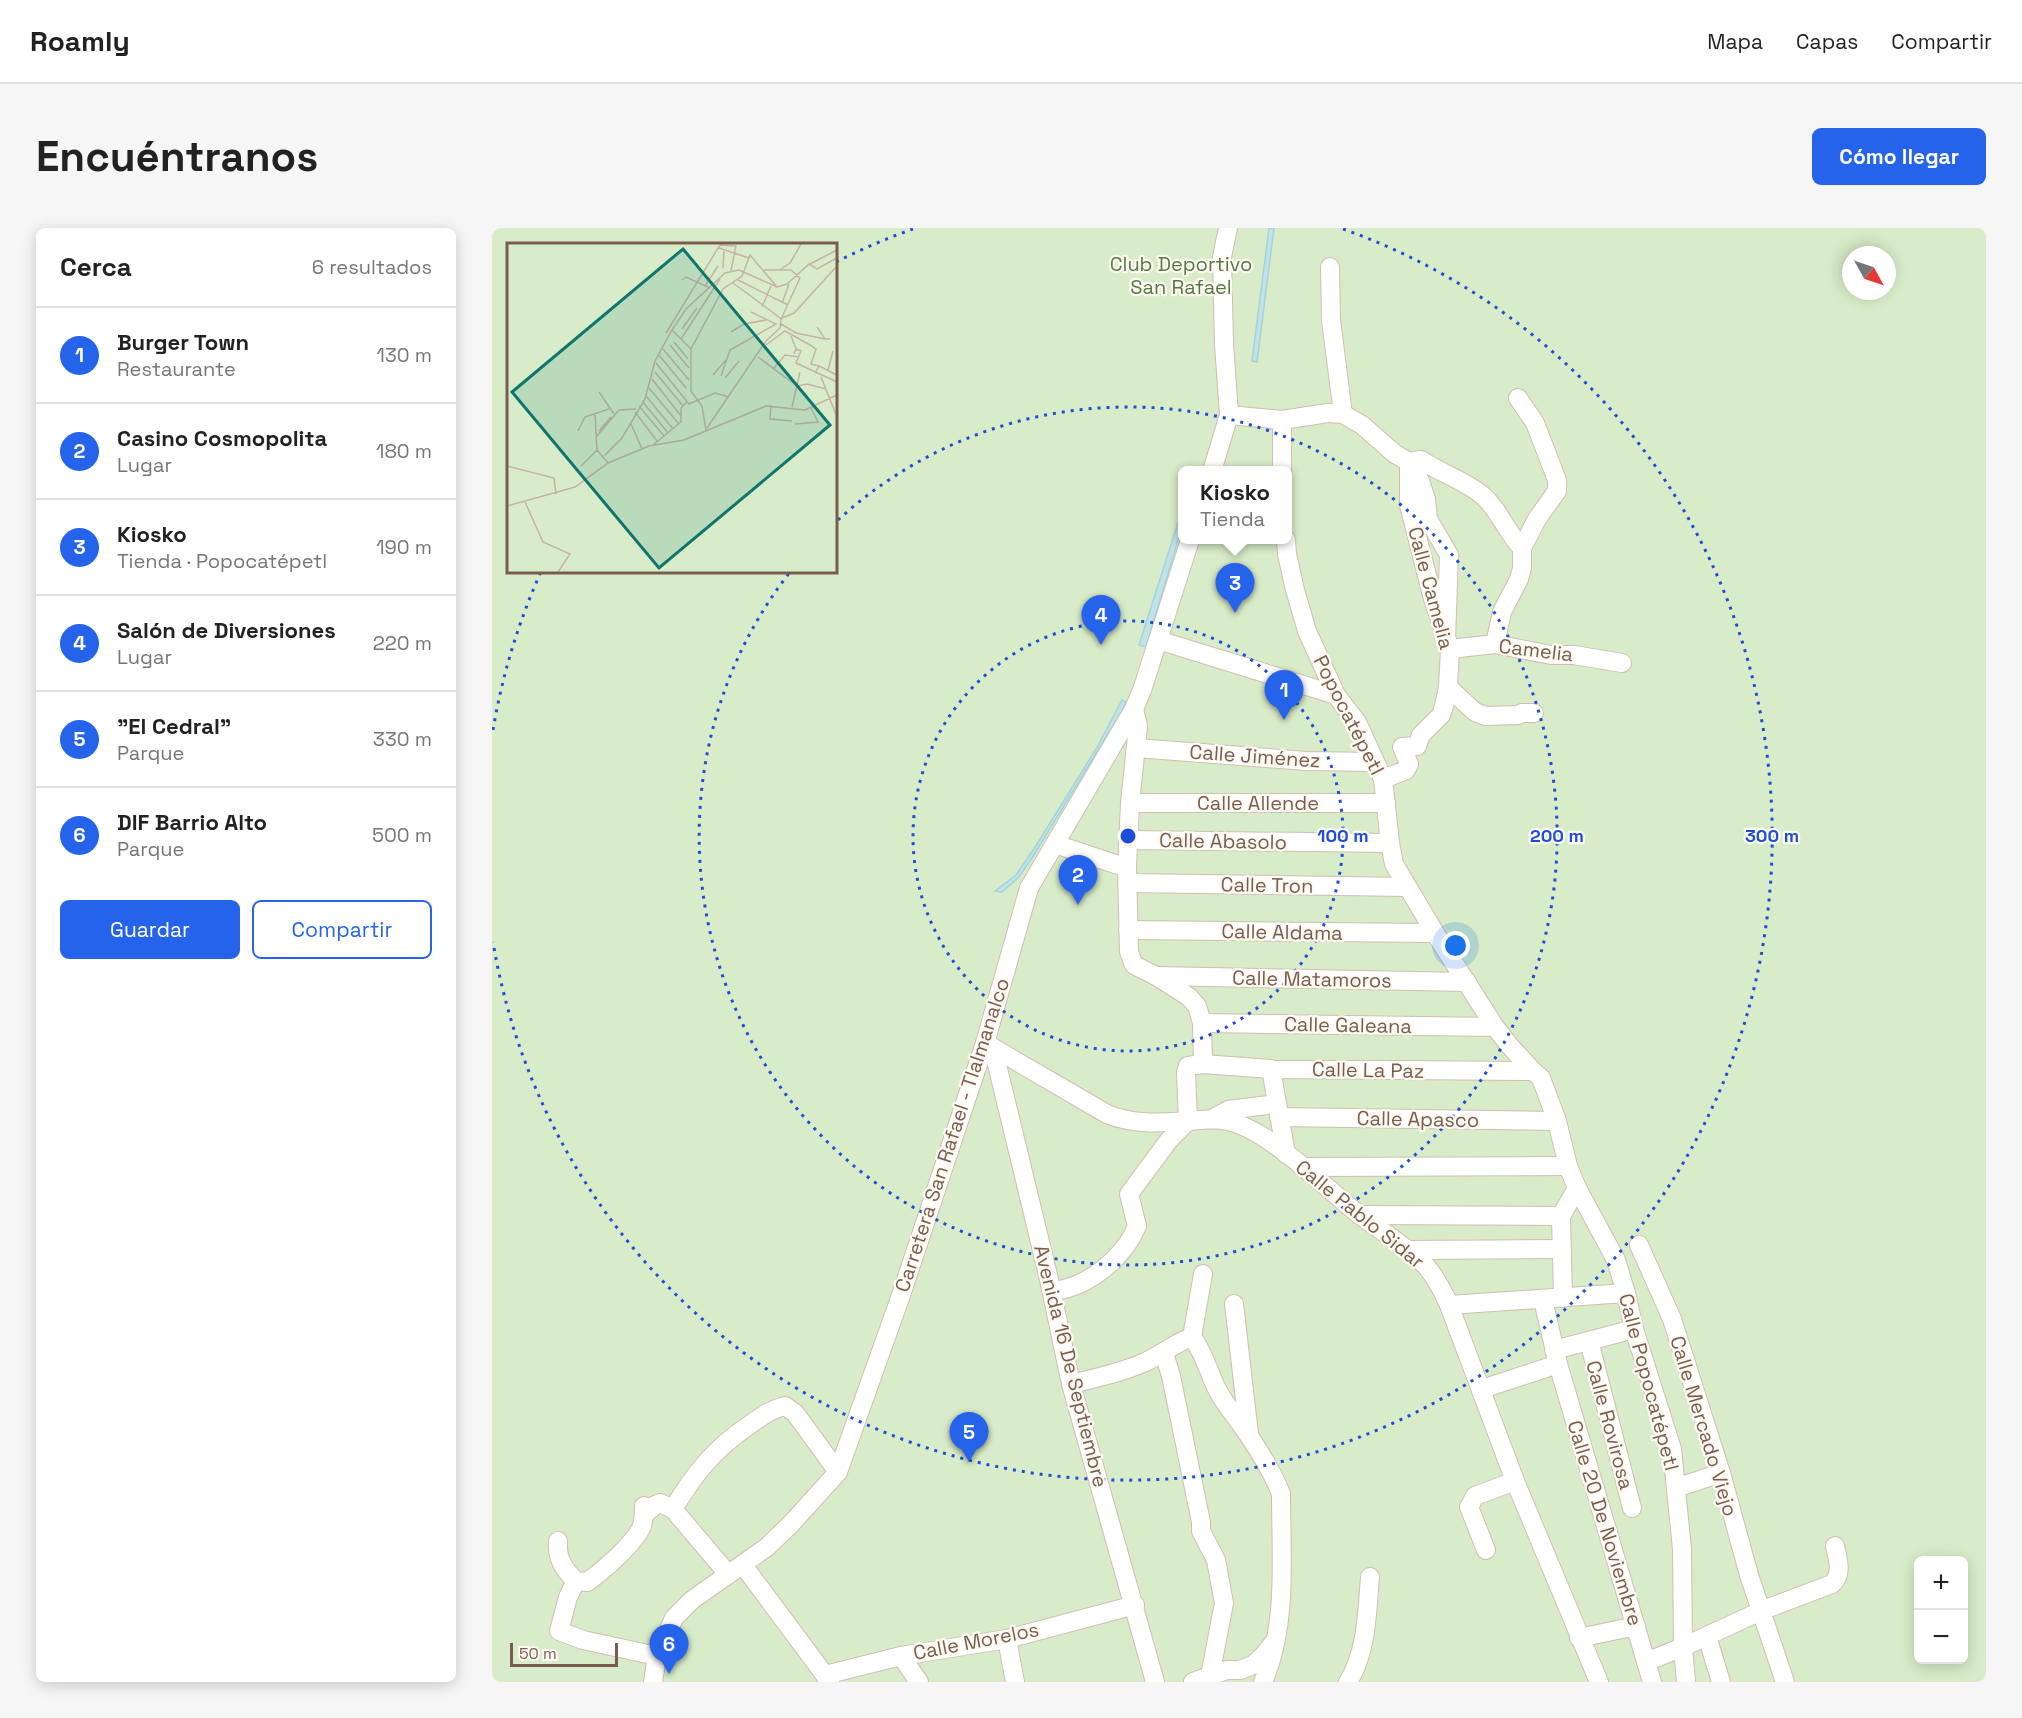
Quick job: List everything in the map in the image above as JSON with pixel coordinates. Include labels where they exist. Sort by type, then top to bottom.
[{"type":"street","points":[[1214,466],[1229,415],[1224,344],[1222,257],[1228,228]]},
{"type":"street","points":[[1330,267],[1331,320],[1343,414]]},
{"type":"street","points":[[1495,644],[1502,612],[1519,579],[1522,568],[1522,548],[1537,519],[1557,490],[1557,480],[1536,423],[1518,398]]},
{"type":"street","points":[[1229,415],[1281,420],[1328,413],[1343,414],[1362,424],[1395,454],[1409,462],[1426,499],[1428,519],[1449,555],[1448,645]]},
{"type":"street","points":[[1281,420],[1282,466]]},
{"type":"street","points":[[1409,462],[1421,460],[1481,495],[1493,506],[1510,536],[1522,548]]},
{"type":"street","name":"Calle Camelia","points":[[1383,779],[1406,771],[1408,764],[1402,747],[1418,746],[1421,735],[1441,715],[1448,687],[1448,645],[1433,599],[1409,505],[1409,462]]},
{"type":"street","name":"Carretera San Rafael - Tlalmanalco","points":[[653,1682],[657,1656],[674,1618],[692,1600],[767,1547],[838,1472],[989,1046],[1029,888],[1134,709],[1189,544]]},
{"type":"street","name":"Popocatépetl","points":[[1287,544],[1295,590],[1307,631],[1336,695],[1357,722],[1383,779],[1390,843],[1395,864],[1435,933],[1495,1027],[1541,1078],[1557,1120],[1568,1166]]},
{"type":"street","points":[[1158,640],[1336,695]]},
{"type":"street","name":"Camelia","points":[[1448,645],[1495,644],[1551,655],[1574,655],[1622,663]]},
{"type":"street","points":[[1448,687],[1475,712],[1486,716],[1534,713]]},
{"type":"street","points":[[1052,1292],[1077,1285],[1092,1277],[1121,1252],[1137,1226],[1129,1194],[1162,1148],[1188,1121],[1186,1072],[1188,1066],[1203,1064],[1202,1023],[1197,1006],[1189,997],[1134,965],[1129,952],[1127,875],[1130,803],[1138,726],[1134,709]]},
{"type":"street","name":"Calle Jiménez","points":[[1136,748],[1306,761],[1375,762]]},
{"type":"street","name":"Calle Allende","points":[[1130,803],[1386,803]]},
{"type":"street","name":"Calle Abasolo","points":[[1129,840],[1390,843]]},
{"type":"street","name":"Calle Tron","points":[[1055,844],[1127,875],[1407,887]]},
{"type":"street","name":"Calle Aldama","points":[[1128,930],[1435,933]]},
{"type":"street","name":"Calle Matamoros","points":[[1156,976],[1467,982]]},
{"type":"street","name":"Calle Galeana","points":[[1202,1023],[1495,1027]]},
{"type":"street","name":"Calle Pablo Sidar","points":[[989,1046],[1123,1120],[1145,1124],[1212,1119],[1244,1126],[1302,1167],[1360,1215],[1408,1250],[1426,1267],[1439,1283],[1449,1305],[1515,1481],[1599,1682]]},
{"type":"street","name":"Avenida 16 De Septiembre","points":[[989,1046],[1052,1292],[1071,1384],[1155,1682]]},
{"type":"street","name":"Calle La Paz","points":[[1203,1064],[1271,1069],[1533,1071]]},
{"type":"street","points":[[1271,1069],[1286,1155]]},
{"type":"street","name":"Calle Apasco","points":[[1212,1119],[1228,1110],[1557,1120]]},
{"type":"street","points":[[1302,1167],[1568,1166]]},
{"type":"street","name":"Calle Popocatépetl","points":[[1568,1166],[1576,1188],[1616,1260],[1634,1329],[1671,1449],[1682,1549],[1683,1647],[1686,1682]]},
{"type":"street","points":[[1563,1298],[1561,1216],[1576,1188]]},
{"type":"street","points":[[1360,1215],[1561,1216]]},
{"type":"street","name":"Calle Mercado Viejo","points":[[1638,1245],[1671,1319],[1721,1473],[1749,1575],[1763,1610],[1785,1682]]},
{"type":"street","points":[[1408,1250],[1561,1249]]},
{"type":"street","points":[[1203,1274],[1192,1337],[1202,1351],[1219,1393],[1249,1436],[1275,1479],[1281,1494],[1281,1604],[1270,1667],[1263,1682]]},
{"type":"street","points":[[1449,1305],[1626,1293]]},
{"type":"street","name":"Calle 20 De Noviembre","points":[[1543,1300],[1556,1357],[1652,1682]]},
{"type":"street","points":[[1234,1304],[1249,1436]]},
{"type":"street","points":[[1482,1389],[1589,1341],[1634,1329]]},
{"type":"street","points":[[1071,1384],[1116,1374],[1164,1353],[1179,1342],[1192,1337]]},
{"type":"street","name":"Calle Rovirosa","points":[[1589,1341],[1632,1508]]},
{"type":"street","points":[[1164,1353],[1171,1376],[1201,1531],[1215,1560],[1224,1603],[1201,1679]]},
{"type":"street","points":[[673,1509],[693,1475],[725,1441],[772,1409],[785,1406],[795,1413],[838,1472]]},
{"type":"street","points":[[1676,1488],[1721,1473]]},
{"type":"street","points":[[1486,1550],[1469,1507],[1470,1502],[1475,1496],[1515,1481]]},
{"type":"street","points":[[558,1541],[563,1568],[576,1581],[587,1582],[608,1566],[641,1528],[644,1510],[660,1503],[673,1509],[736,1570],[826,1679]]},
{"type":"street","points":[[1646,1662],[1763,1610],[1832,1584],[1837,1579],[1839,1571],[1835,1546]]},
{"type":"street","points":[[1348,1682],[1354,1673],[1366,1632],[1370,1577]]},
{"type":"street","points":[[576,1581],[568,1597],[559,1631],[583,1640],[657,1656]]},
{"type":"street","name":"Calle Morelos","points":[[826,1679],[902,1656],[1007,1639],[1135,1605]]},
{"type":"street","points":[[1579,1638],[1636,1626]]},
{"type":"street","points":[[1707,1636],[1721,1682]]},
{"type":"street","points":[[1007,1639],[1015,1682]]},
{"type":"street","points":[[1201,1679],[1227,1670],[1240,1670],[1253,1665],[1275,1640]]},
{"type":"street","points":[[902,1656],[919,1682]]},
{"type":"green space","name":"Club Deportivo San Rafael","points":[[492,228],[1986,228],[1986,1682],[492,1682]]},
{"type":"water","points":[[1269,228],[1274,228],[1257,362],[1252,361]]},
{"type":"water","points":[[1178,523],[1178,540],[1146,647],[1139,645]]},
{"type":"water","points":[[1122,700],[1126,702],[1122,711],[1032,858],[1019,877],[1002,892],[995,891],[1016,875],[1037,844],[1096,749]]},
{"type":"place","name":"Kiosko","points":[[1235,613]]},
{"type":"place","name":"Salón de Diversiones","points":[[1101,645]]},
{"type":"place","name":"Burger Town","points":[[1284,720]]},
{"type":"place","name":"Casino Cosmopolita","points":[[1078,905]]},
{"type":"place","name":"\"El Cedral\"","points":[[969,1462]]},
{"type":"place","name":"DIF Barrio Alto","points":[[669,1674]]}]
